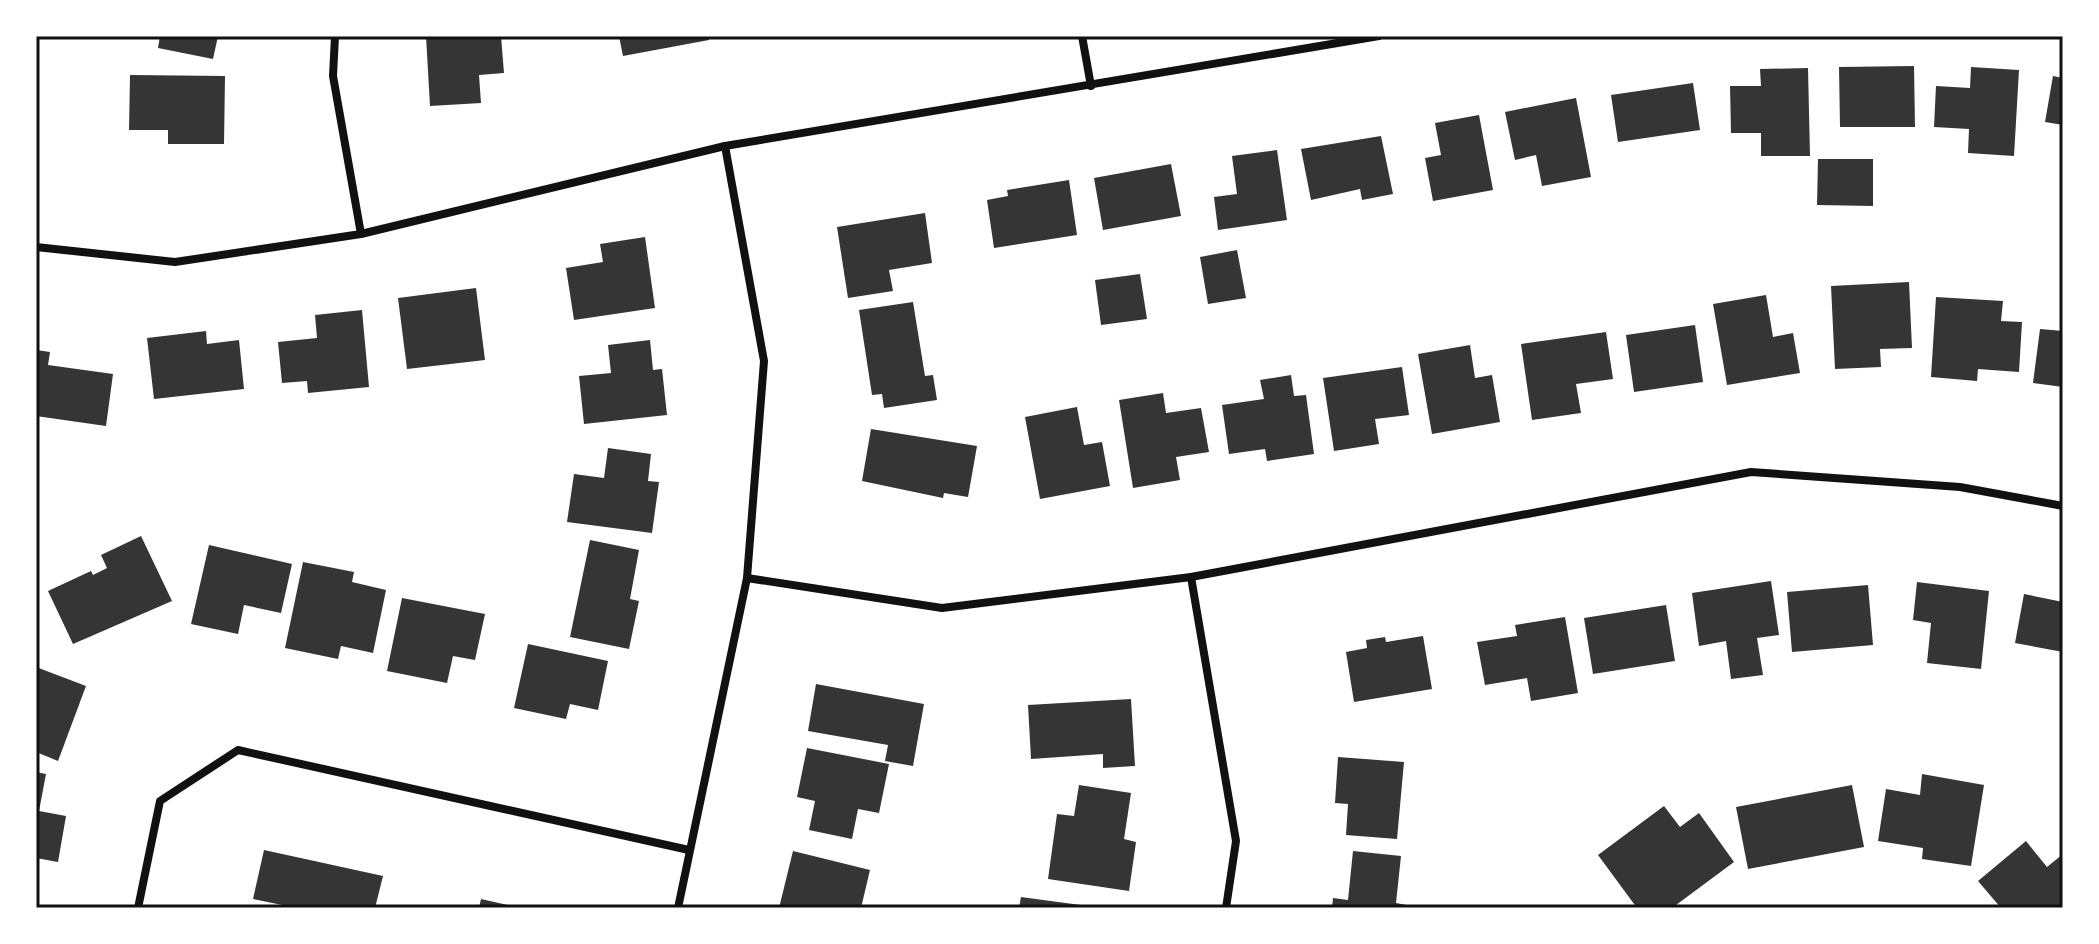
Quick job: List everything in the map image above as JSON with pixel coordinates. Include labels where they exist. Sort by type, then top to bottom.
[{"type":"street","points":[[335,36],[333,76],[361,234]]},
{"type":"street","points":[[1082,36],[1091,86]]},
{"type":"street","points":[[36,247],[175,262],[361,234],[725,146],[1379,36]]},
{"type":"street","points":[[678,908],[747,578],[764,361],[725,146]]},
{"type":"street","points":[[747,578],[942,608],[1191,577],[1751,472],[1960,487],[2063,506]]},
{"type":"street","points":[[1191,577],[1236,841],[1226,908]]},
{"type":"street","points":[[138,908],[160,801],[238,750],[689,850]]},
{"type":"building","points":[[160,36],[218,36],[213,59],[158,48]]},
{"type":"building","points":[[426,36],[501,36],[504,73],[479,75],[481,103],[430,106]]},
{"type":"building","points":[[619,36],[708,36],[709,40],[623,56]]},
{"type":"building","points":[[1914,66],[1915,127],[1840,127],[1839,67]]},
{"type":"building","points":[[1971,67],[2019,70],[2014,156],[1968,153],[1969,129],[1934,127],[1936,86],[1970,88]]},
{"type":"building","points":[[1808,68],[1810,156],[1761,156],[1761,133],[1731,133],[1730,86],[1761,86],[1760,69]]},
{"type":"building","points":[[130,75],[225,76],[224,144],[168,144],[168,130],[129,130]]},
{"type":"building","points":[[2053,76],[2063,78],[2063,125],[2045,122]]},
{"type":"building","points":[[1693,83],[1700,130],[1618,142],[1611,95]]},
{"type":"building","points":[[1576,98],[1591,177],[1542,186],[1536,155],[1515,160],[1505,112]]},
{"type":"building","points":[[1479,115],[1493,190],[1433,201],[1425,158],[1441,155],[1435,123]]},
{"type":"building","points":[[1381,136],[1393,194],[1362,200],[1360,189],[1311,200],[1301,149]]},
{"type":"building","points":[[1277,150],[1287,220],[1218,230],[1214,197],[1237,194],[1232,156]]},
{"type":"building","points":[[1818,159],[1873,159],[1873,206],[1817,205]]},
{"type":"building","points":[[1171,164],[1181,216],[1103,230],[1094,178]]},
{"type":"building","points":[[1069,180],[1077,235],[994,248],[987,200],[1008,196],[1007,190]]},
{"type":"building","points":[[925,213],[932,263],[889,270],[893,291],[848,298],[837,227]]},
{"type":"building","points":[[645,237],[655,308],[574,320],[566,268],[603,262],[600,244]]},
{"type":"building","points":[[1237,250],[1246,298],[1208,304],[1200,257]]},
{"type":"building","points":[[1140,274],[1147,319],[1101,325],[1095,280]]},
{"type":"building","points":[[1909,282],[1912,348],[1880,349],[1881,367],[1835,369],[1831,286]]},
{"type":"building","points":[[476,288],[485,360],[407,369],[398,298]]},
{"type":"building","points":[[1766,295],[1773,337],[1793,333],[1800,373],[1727,385],[1713,304]]},
{"type":"building","points":[[1936,297],[2003,301],[2001,321],[2022,322],[2019,372],[1978,369],[1977,381],[1931,377]]},
{"type":"building","points":[[913,302],[925,376],[933,375],[937,400],[884,408],[882,394],[872,395],[859,310]]},
{"type":"building","points":[[362,310],[369,387],[308,393],[307,381],[282,383],[278,342],[317,338],[315,315]]},
{"type":"building","points":[[1695,325],[1703,382],[1634,392],[1626,335]]},
{"type":"building","points":[[2040,329],[2063,331],[2063,387],[2033,383]]},
{"type":"building","points":[[206,331],[207,344],[239,340],[244,389],[154,399],[147,338]]},
{"type":"building","points":[[1606,332],[1613,379],[1576,384],[1581,413],[1532,420],[1521,344]]},
{"type":"building","points":[[650,340],[653,370],[662,369],[667,415],[584,424],[579,376],[611,373],[608,345]]},
{"type":"building","points":[[1470,345],[1475,378],[1492,375],[1500,422],[1432,434],[1418,354]]},
{"type":"building","points":[[36,350],[50,352],[48,365],[113,374],[106,426],[36,416]]},
{"type":"building","points":[[1402,367],[1409,415],[1375,419],[1379,444],[1334,451],[1323,378]]},
{"type":"building","points":[[1291,375],[1294,396],[1306,395],[1314,454],[1267,461],[1265,449],[1229,454],[1222,405],[1264,399],[1260,380]]},
{"type":"building","points":[[1163,393],[1166,413],[1201,408],[1209,452],[1176,457],[1180,480],[1133,488],[1119,400]]},
{"type":"building","points":[[1077,407],[1084,445],[1102,442],[1110,486],[1040,499],[1025,417]]},
{"type":"building","points":[[871,429],[977,446],[968,497],[944,493],[943,498],[862,481]]},
{"type":"building","points":[[608,448],[651,454],[648,481],[659,482],[652,533],[567,522],[574,474],[604,478]]},
{"type":"building","points":[[141,536],[172,601],[73,644],[48,591],[91,571],[93,575],[107,568],[101,555]]},
{"type":"building","points":[[590,540],[639,550],[630,599],[639,601],[629,649],[570,637]]},
{"type":"building","points":[[209,545],[292,564],[281,613],[244,605],[238,634],[191,624]]},
{"type":"building","points":[[303,562],[354,572],[352,582],[386,590],[373,653],[341,646],[338,659],[285,648]]},
{"type":"building","points":[[1771,581],[1779,635],[1757,638],[1763,675],[1731,679],[1726,641],[1699,646],[1692,593]]},
{"type":"building","points":[[1917,582],[1989,591],[1981,669],[1927,663],[1931,623],[1913,620]]},
{"type":"building","points":[[1868,585],[1873,645],[1792,652],[1787,592]]},
{"type":"building","points":[[2024,594],[2063,602],[2063,652],[2015,643]]},
{"type":"building","points":[[402,598],[485,614],[475,660],[453,656],[447,683],[387,671]]},
{"type":"building","points":[[1666,605],[1675,661],[1593,674],[1584,618]]},
{"type":"building","points":[[1565,617],[1578,693],[1531,701],[1527,678],[1485,685],[1477,642],[1517,636],[1515,625]]},
{"type":"building","points":[[1423,636],[1432,689],[1354,702],[1346,652],[1367,648],[1366,640],[1385,637],[1386,642]]},
{"type":"building","points":[[528,644],[608,661],[598,710],[570,704],[566,719],[514,708]]},
{"type":"building","points":[[36,667],[86,686],[58,761],[36,752]]},
{"type":"building","points":[[816,684],[924,704],[913,766],[885,761],[888,745],[808,731]]},
{"type":"building","points":[[1131,699],[1135,766],[1103,768],[1103,754],[1031,759],[1028,705]]},
{"type":"building","points":[[807,748],[889,764],[879,813],[858,809],[852,839],[809,830],[815,801],[797,797]]},
{"type":"building","points":[[1338,757],[1404,762],[1397,839],[1346,835],[1348,804],[1335,803]]},
{"type":"building","points":[[36,772],[46,774],[39,811],[66,816],[58,862],[36,858]]},
{"type":"building","points":[[1922,774],[1984,785],[1971,866],[1922,859],[1923,848],[1878,841],[1886,789],[1920,795]]},
{"type":"building","points":[[1079,785],[1131,793],[1124,839],[1136,842],[1129,891],[1048,879],[1057,814],[1074,816]]},
{"type":"building","points":[[1852,785],[1864,847],[1748,869],[1736,807]]},
{"type":"building","points":[[1664,806],[1680,827],[1699,813],[1734,862],[1672,908],[1637,908],[1598,855]]},
{"type":"building","points":[[2026,841],[2047,867],[2063,854],[2063,908],[2001,908],[1978,881]]},
{"type":"building","points":[[264,850],[383,876],[375,908],[297,908],[253,899]]},
{"type":"building","points":[[793,851],[870,870],[861,908],[779,908]]},
{"type":"building","points":[[1353,851],[1401,856],[1396,903],[1422,908],[1332,908],[1333,898],[1348,900]]},
{"type":"building","points":[[1021,897],[1088,906],[1088,908],[1019,908]]},
{"type":"building","points":[[481,899],[517,907],[517,908],[479,908]]}]
